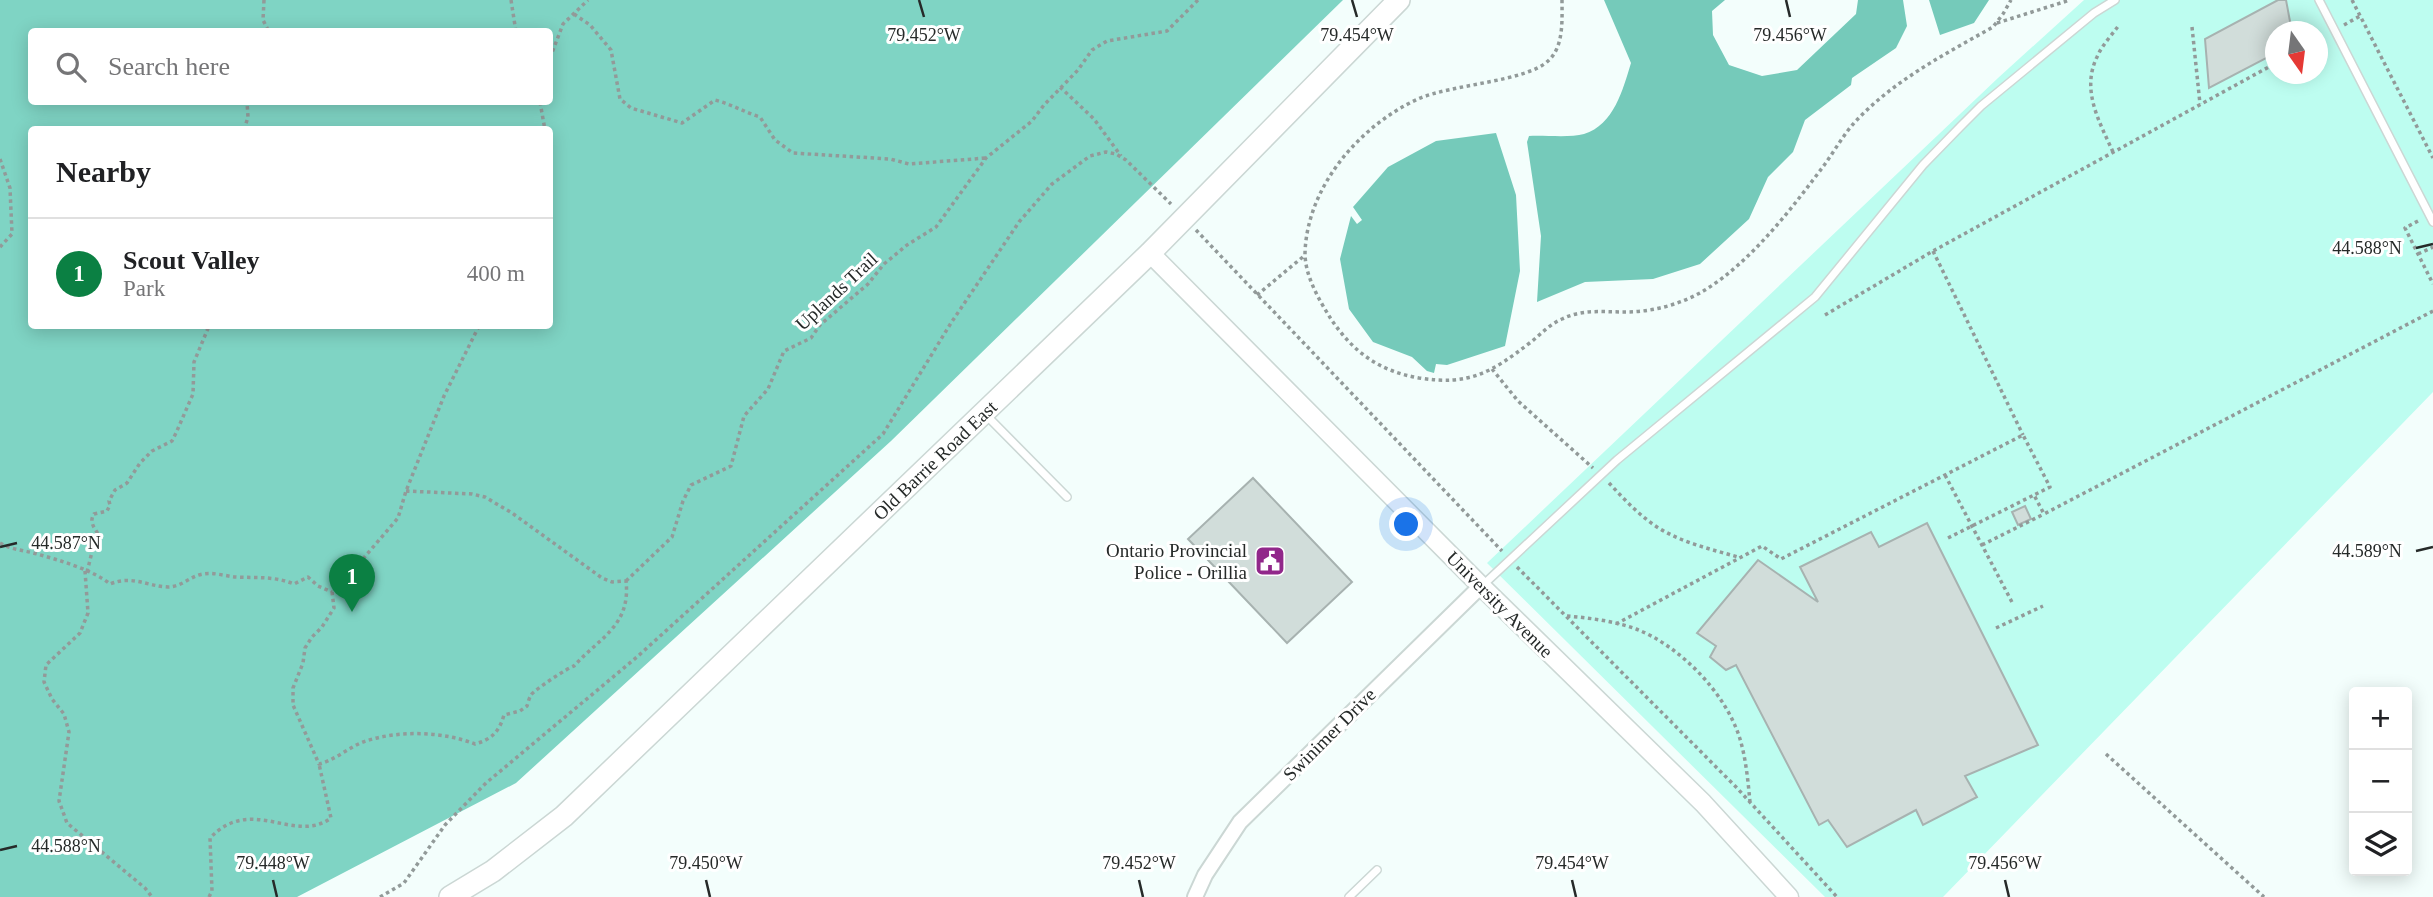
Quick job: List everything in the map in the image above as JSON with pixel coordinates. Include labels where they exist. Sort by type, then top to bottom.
[{"type":"main road","name":"Old Barrie Road East","points":[[450,897],[493,871],[564,816],[1150,253],[1399,0]]},
{"type":"street","name":"University Avenue","points":[[1150,253],[1481,586],[1703,803],[1789,897]]},
{"type":"street","name":"Swinimer Drive","points":[[1195,897],[1205,875],[1240,822],[1481,586]]},
{"type":"lane","points":[[1481,586],[1617,460],[1815,296],[1923,165],[1959,127],[2094,13],[2115,0]]},
{"type":"lane","points":[[2319,0],[2431,219]]},
{"type":"lane","points":[[984,413],[1067,497]]},
{"type":"lane","points":[[1349,897],[1377,870]]},
{"type":"path","points":[[264,0],[263,20],[268,28]]},
{"type":"path","points":[[511,0],[515,28]]},
{"type":"path","points":[[553,50],[563,24],[588,0]]},
{"type":"path","name":"Uplands Trail","points":[[626,581],[672,537],[691,485],[731,466],[744,416],[768,389],[784,351],[810,338],[846,300],[868,284],[884,264],[907,245],[936,227],[986,158],[1032,121],[1078,70],[1092,50],[1107,41],[1167,31],[1198,0]]},
{"type":"path","points":[[1562,0],[1559,39],[1555,52],[1548,61],[1522,74],[1451,88],[1417,100],[1370,131],[1348,152],[1330,175],[1318,197],[1311,215],[1305,255],[1313,286],[1323,307],[1349,344],[1395,374],[1426,379],[1480,375],[1499,366],[1557,321],[1573,314],[1588,311],[1629,313],[1660,309],[1706,289],[1751,252],[1791,208],[1852,125],[1877,100],[1996,24],[2070,0]]},
{"type":"path","points":[[1996,24],[2011,0]]},
{"type":"path","points":[[2352,0],[2433,158]]},
{"type":"path","points":[[574,14],[590,25],[611,50],[620,99],[631,108],[682,123],[715,100],[731,104],[741,111],[760,117],[775,140],[793,153],[890,159],[909,164],[953,163],[986,158]]},
{"type":"path","points":[[2113,152],[2097,116],[2090,93],[2090,82],[2097,55],[2119,25]]},
{"type":"path","points":[[2192,27],[2200,104]]},
{"type":"path","points":[[1825,315],[1933,251],[2265,69]]},
{"type":"path","points":[[1060,87],[1094,119],[1122,158]]},
{"type":"path","points":[[245,126],[247,105]]},
{"type":"path","points":[[540,105],[544,126]]},
{"type":"path","points":[[380,897],[404,883],[444,825],[486,782],[637,657],[883,434],[951,323],[1019,222],[1052,184],[1099,152],[1116,154],[1160,191]]},
{"type":"path","points":[[0,159],[10,188],[12,234],[0,247]]},
{"type":"path","points":[[2431,219],[2404,228],[2433,284]]},
{"type":"path","points":[[2418,254],[2433,247]]},
{"type":"path","points":[[1933,251],[2050,487],[1948,538]]},
{"type":"path","points":[[1257,295],[1305,255]]},
{"type":"path","points":[[1982,545],[2433,311]]},
{"type":"path","points":[[152,897],[145,888],[67,823],[59,801],[69,732],[64,714],[52,699],[44,682],[46,665],[80,632],[88,614],[86,571],[92,551],[91,542],[99,534],[91,523],[91,518],[94,514],[107,510],[115,490],[127,484],[140,463],[152,451],[172,441],[193,394],[194,362],[208,329]]},
{"type":"path","points":[[209,897],[212,891],[210,838],[219,828],[239,821],[265,819],[299,827],[320,826],[331,818],[319,764],[293,705],[293,688],[303,663],[305,648],[334,608],[332,592],[343,576],[356,568],[398,518],[444,396],[478,329]]},
{"type":"path","points":[[1616,624],[1762,546],[1781,559],[2023,435]]},
{"type":"path","points":[[1945,475],[2013,604]]},
{"type":"path","points":[[319,764],[361,743],[405,734],[456,737],[475,744],[492,737],[500,729],[504,715],[527,706],[530,696],[536,690],[557,678],[568,667],[574,666],[618,624],[627,595],[626,581],[612,582],[602,578],[512,513],[485,497],[406,491]]},
{"type":"path","points":[[2035,495],[2044,514]]},
{"type":"path","points":[[0,543],[100,576],[110,584],[135,579],[157,586],[172,587],[190,577],[207,573],[279,578],[294,584],[308,576],[318,586],[332,592]]},
{"type":"path","points":[[1996,628],[2043,606]]},
{"type":"path","points":[[1565,615],[1602,620],[1635,629],[1657,640],[1703,676],[1731,716],[1740,739],[1750,803]]},
{"type":"path","points":[[2106,754],[2263,897]]},
{"type":"shaded area","points":[[0,0],[1343,0],[891,441],[516,783],[297,897],[0,897]]},
{"type":"shaded area","points":[[1604,0],[1725,0],[1712,11],[1713,35],[1729,65],[1762,76],[1797,70],[1856,14],[1858,0],[1903,0],[1907,26],[1896,48],[1852,78],[1851,85],[1805,120],[1793,152],[1768,177],[1749,219],[1700,264],[1653,279],[1585,282],[1537,302],[1541,236],[1527,142],[1529,136],[1584,134],[1603,123],[1616,105],[1631,63]]},
{"type":"shaded area","points":[[1929,0],[1989,0],[1974,23],[1940,35]]},
{"type":"shaded area","points":[[2084,0],[2433,0],[2433,392],[1943,897],[1825,897],[1487,563],[1998,78]]},
{"type":"shaded area","points":[[1496,133],[1516,195],[1520,271],[1505,346],[1447,365],[1436,364],[1434,373],[1427,371],[1412,357],[1373,342],[1349,309],[1340,259],[1351,216],[1357,224],[1362,220],[1353,207],[1388,167],[1436,141]]},
{"type":"building","points":[[2278,0],[2286,0],[2290,21],[2265,21],[2265,59],[2209,88],[2205,39]]},
{"type":"building","name":"Ontario Provincial Police - Orillia","points":[[1253,478],[1352,582],[1287,643],[1188,539]]},
{"type":"building","points":[[2025,506],[2031,519],[2018,525],[2012,512]]},
{"type":"building","points":[[1927,523],[2038,745],[1965,776],[1977,797],[1923,825],[1916,810],[1847,847],[1828,820],[1819,825],[1736,665],[1726,670],[1710,657],[1716,646],[1697,633],[1758,560],[1818,602],[1800,567],[1871,532],[1879,547]]},
{"type":"place","name":"Ontario Provincial Police - Orillia","points":[[1270,561]]},
{"type":"place","name":"Scout Valley","points":[[352,612]]}]
